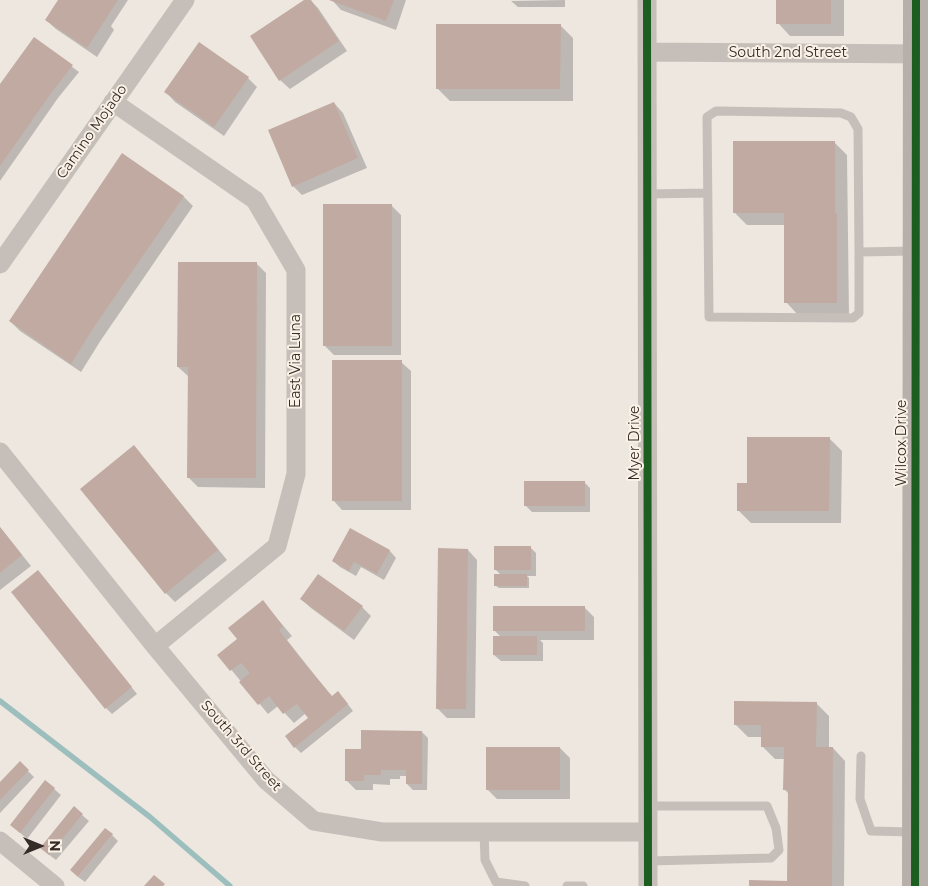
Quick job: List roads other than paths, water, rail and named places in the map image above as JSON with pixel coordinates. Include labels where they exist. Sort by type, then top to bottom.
[{"type":"street","name":"Camino Mojado","points":[[0,264],[185,0]]},
{"type":"street","name":"Myer Drive","points":[[647,0],[648,886]]},
{"type":"street","name":"Wilcox Drive","points":[[915,886],[915,251],[922,54],[916,0]]},
{"type":"street","name":"South 2nd Street","points":[[647,52],[922,54]]},
{"type":"street","name":"East Via Luna","points":[[113,102],[255,200],[296,270],[296,474],[277,546],[155,646]]},
{"type":"street","name":"South 3rd Street","points":[[0,452],[155,646],[266,780],[314,821],[382,832],[648,832]]},
{"type":"street","points":[[0,842],[55,886]]},
{"type":"lane","points":[[716,111],[841,113],[851,117],[858,129],[859,252],[859,313],[853,318],[710,317],[707,117],[716,111]]},
{"type":"lane","points":[[647,194],[708,193]]},
{"type":"lane","points":[[859,252],[915,251]]},
{"type":"lane","points":[[861,756],[860,799],[871,830],[915,832]]},
{"type":"lane","points":[[648,806],[767,806],[776,828],[779,850],[770,858],[648,861]]},
{"type":"lane","points":[[484,832],[485,860],[496,882],[525,886]]},
{"type":"lane","points":[[567,886],[583,886]]},
{"type":"waterway","points":[[0,701],[150,817],[230,886]]}]
